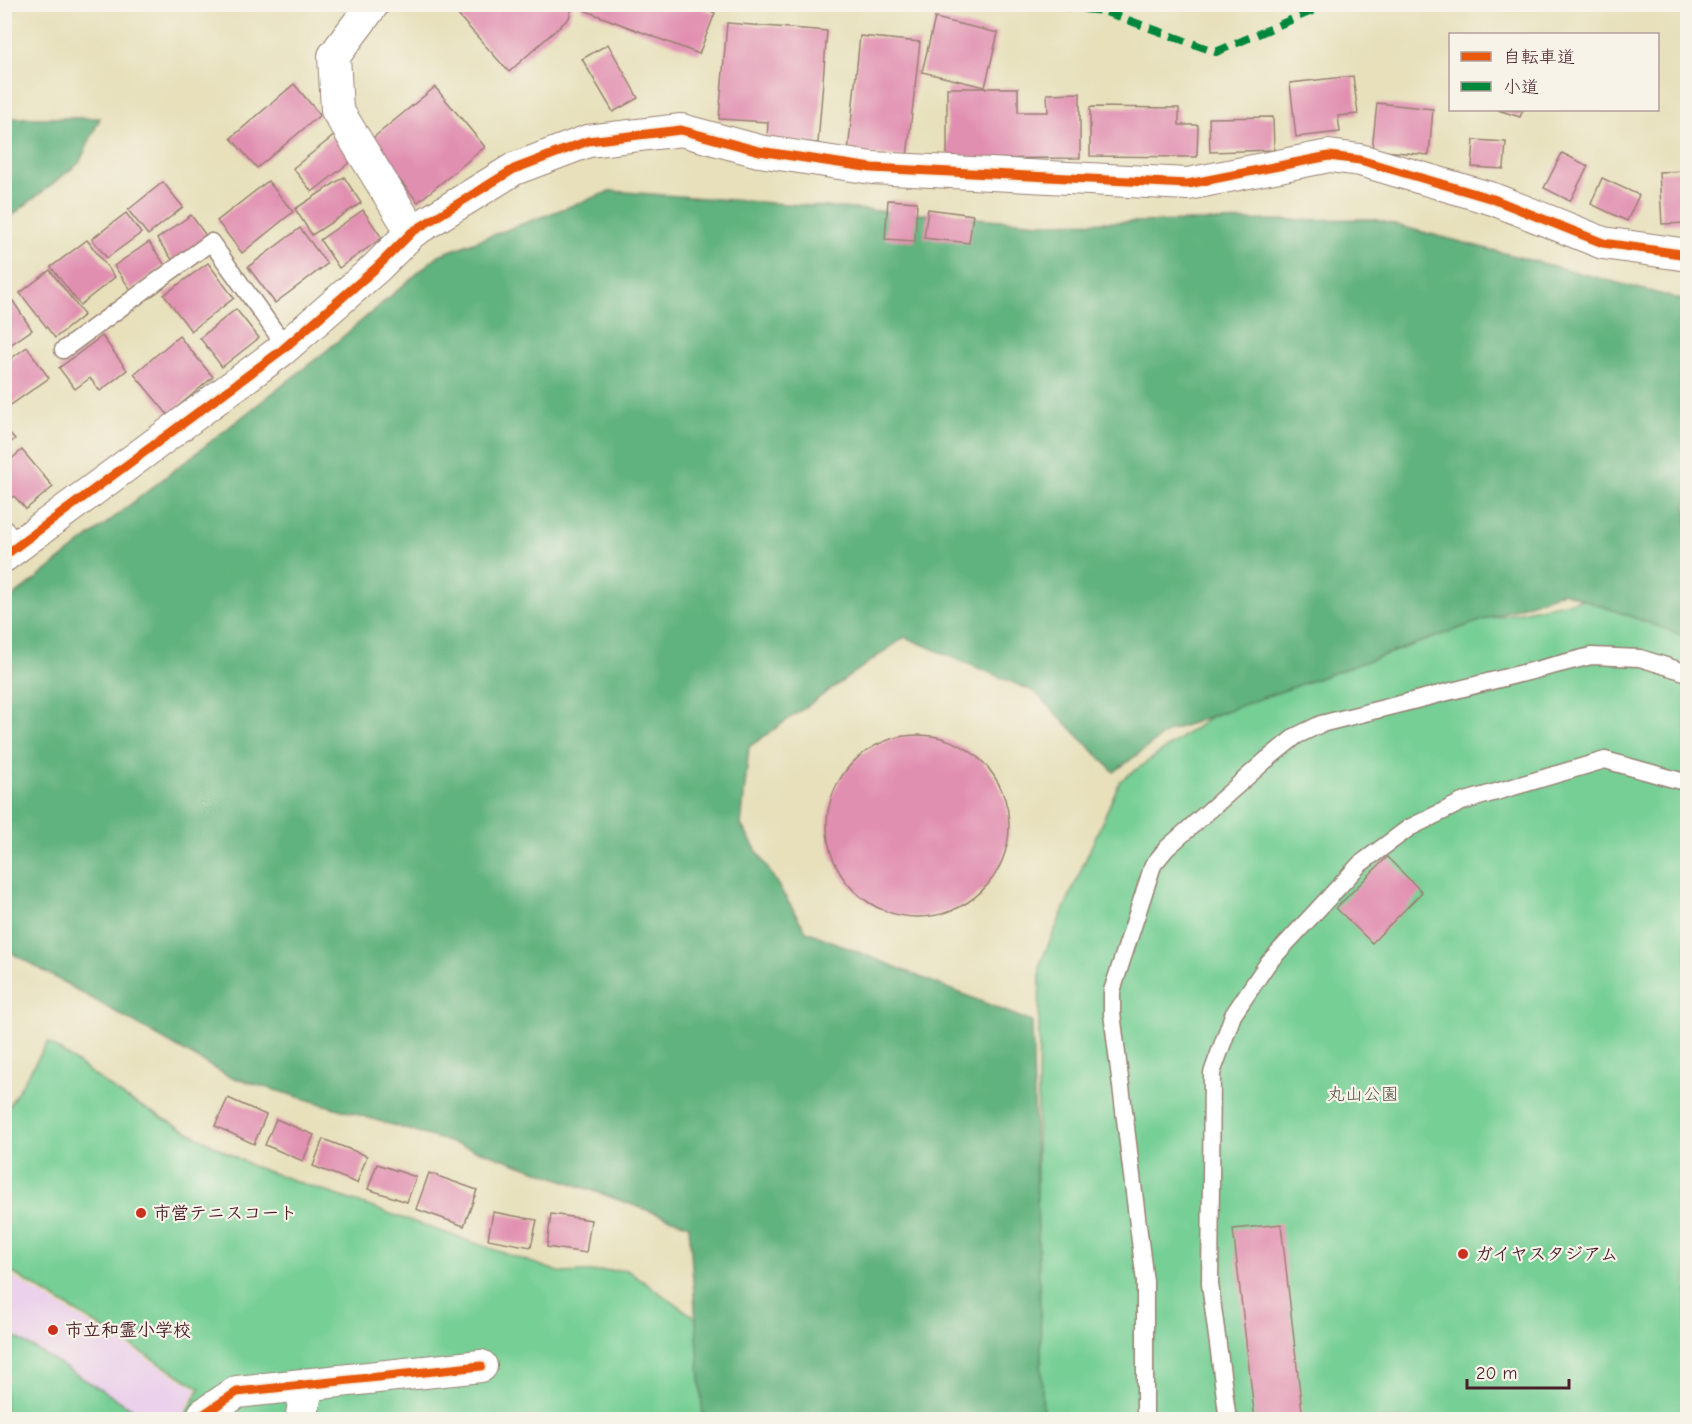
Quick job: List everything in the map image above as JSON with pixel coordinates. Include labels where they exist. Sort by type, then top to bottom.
[{"type":"street","points":[[373,4],[333,56],[337,110],[412,232]]},
{"type":"street","points":[[9,543],[286,346],[376,268],[412,232],[514,169],[588,141],[681,130],[759,151],[872,168],[1188,184],[1329,156],[1360,160],[1493,199],[1603,243],[1688,255]]},
{"type":"street","points":[[202,1419],[204,1414],[237,1392],[307,1387],[481,1366]]},
{"type":"street","points":[[301,1419],[307,1387]]},
{"type":"lane","points":[[63,350],[211,242],[286,346]]},
{"type":"lane","points":[[1146,1419],[1145,1282],[1112,991],[1153,865],[1167,848],[1265,761],[1296,736],[1321,724],[1592,656],[1640,658],[1688,673]]},
{"type":"lane","points":[[1228,1419],[1210,1284],[1212,1073],[1233,1015],[1268,963],[1360,864],[1409,828],[1462,802],[1605,760],[1688,783]]},
{"type":"shaded area","name":"市立和霊小学校","points":[[4,1272],[197,1389],[181,1419],[5,1419]]},
{"type":"green space","points":[[4,118],[100,118],[79,163],[5,221]]},
{"type":"green space","points":[[611,191],[1041,223],[1373,219],[1687,301],[1687,637],[1563,592],[1169,731],[1114,772],[1035,692],[905,637],[749,747],[741,825],[806,931],[1032,1022],[1043,1419],[703,1419],[689,1225],[490,1154],[228,1076],[5,949],[5,603],[326,351],[439,255]]},
{"type":"green space","name":"丸山公園","points":[[1610,594],[1687,630],[1687,1419],[1033,1420],[1040,964],[1120,781],[1295,657]]},
{"type":"green space","points":[[48,1042],[126,1098],[252,1166],[562,1273],[627,1270],[711,1329],[715,1419],[184,1419],[200,1388],[5,1268],[5,1112]]},
{"type":"green space","points":[[4,1330],[136,1411],[132,1419],[5,1419]]},
{"type":"building","points":[[448,4],[573,4],[569,18],[509,72]]},
{"type":"building","points":[[583,4],[692,4],[715,13],[699,54],[581,9]]},
{"type":"building","points":[[935,18],[998,33],[985,87],[922,72]]},
{"type":"building","points":[[727,23],[827,31],[818,143],[767,139],[768,122],[719,119]]},
{"type":"building","points":[[860,36],[920,42],[907,157],[848,152]]},
{"type":"building","points":[[608,44],[638,98],[613,112],[582,59]]},
{"type":"building","points":[[1353,76],[1358,114],[1338,116],[1340,132],[1296,137],[1290,83]]},
{"type":"building","points":[[294,84],[320,115],[257,168],[231,138]]},
{"type":"building","points":[[435,87],[485,147],[418,202],[368,142]]},
{"type":"building","points":[[947,88],[1018,88],[1018,112],[1048,112],[1047,94],[1080,93],[1080,158],[947,159]]},
{"type":"building","points":[[1377,103],[1433,109],[1429,155],[1372,150]]},
{"type":"building","points":[[1090,107],[1179,108],[1179,125],[1198,125],[1197,157],[1090,156]]},
{"type":"building","points":[[1501,111],[1523,111],[1520,117]]},
{"type":"building","points":[[1273,117],[1274,150],[1210,152],[1209,118]]},
{"type":"building","points":[[335,135],[354,159],[312,192],[293,168]]},
{"type":"building","points":[[1474,140],[1506,142],[1504,169],[1472,167]]},
{"type":"building","points":[[1562,153],[1588,166],[1570,201],[1544,188]]},
{"type":"building","points":[[1688,171],[1688,223],[1662,224],[1659,172]]},
{"type":"building","points":[[344,177],[361,203],[312,235],[295,209]]},
{"type":"building","points":[[1602,178],[1639,195],[1627,221],[1591,204]]},
{"type":"building","points":[[268,181],[293,212],[242,253],[217,221]]},
{"type":"building","points":[[163,182],[183,207],[148,235],[128,210]]},
{"type":"building","points":[[888,200],[917,202],[915,241],[885,239]]},
{"type":"building","points":[[928,209],[973,215],[969,243],[924,238]]},
{"type":"building","points":[[363,210],[382,238],[339,268],[320,240]]},
{"type":"building","points":[[126,213],[141,233],[107,258],[92,239]]},
{"type":"building","points":[[191,215],[207,237],[174,262],[157,239]]},
{"type":"building","points":[[300,228],[327,264],[275,303],[248,267]]},
{"type":"building","points":[[87,240],[115,277],[80,305],[51,267]]},
{"type":"building","points":[[149,242],[165,265],[131,290],[114,266]]},
{"type":"building","points":[[208,263],[234,298],[191,331],[164,295]]},
{"type":"building","points":[[50,270],[84,315],[55,338],[20,293]]},
{"type":"building","points":[[13,301],[32,330],[4,349],[4,306]]},
{"type":"building","points":[[236,309],[259,338],[222,367],[200,338]]},
{"type":"building","points":[[102,336],[127,370],[100,391],[90,378],[75,389],[59,368]]},
{"type":"building","points":[[179,336],[213,377],[168,415],[134,374]]},
{"type":"building","points":[[27,347],[49,378],[5,409],[5,363]]},
{"type":"building","points":[[4,427],[15,439],[4,448]]},
{"type":"building","points":[[22,450],[53,487],[26,509],[14,496],[4,504],[4,465]]},
{"type":"building","points":[[918,735],[953,742],[982,762],[1002,791],[1009,826],[1002,861],[982,890],[953,910],[918,917],[883,910],[854,890],[834,861],[827,826],[834,791],[854,762],[883,742]]},
{"type":"building","points":[[1387,857],[1422,892],[1372,943],[1336,908]]},
{"type":"building","points":[[228,1098],[266,1115],[254,1144],[215,1126]]},
{"type":"building","points":[[276,1119],[314,1135],[303,1161],[265,1145]]},
{"type":"building","points":[[323,1139],[367,1156],[357,1183],[313,1166]]},
{"type":"building","points":[[377,1164],[416,1177],[407,1202],[368,1189]]},
{"type":"building","points":[[429,1173],[477,1190],[464,1226],[416,1209]]},
{"type":"building","points":[[493,1212],[537,1220],[531,1247],[488,1239]]},
{"type":"building","points":[[551,1214],[591,1220],[586,1253],[547,1247]]},
{"type":"building","points":[[1281,1224],[1303,1420],[1255,1420],[1233,1229]]},
{"type":"marked path","points":[[1038,4],[1103,11],[1216,52],[1328,4]]},
{"type":"cycle path","points":[[4,556],[282,350],[376,268],[412,232],[514,169],[588,141],[681,130],[759,151],[872,168],[1188,184],[1329,156],[1360,160],[1493,199],[1603,243],[1688,255]]},
{"type":"cycle path","points":[[202,1420],[204,1414],[237,1392],[481,1366]]},
{"type":"place","name":"市営テニスコート","points":[[141,1213]]},
{"type":"place","name":"ガイヤスタジアム","points":[[1463,1254]]},
{"type":"place","name":"市立和霊小学校","points":[[53,1330]]}]
